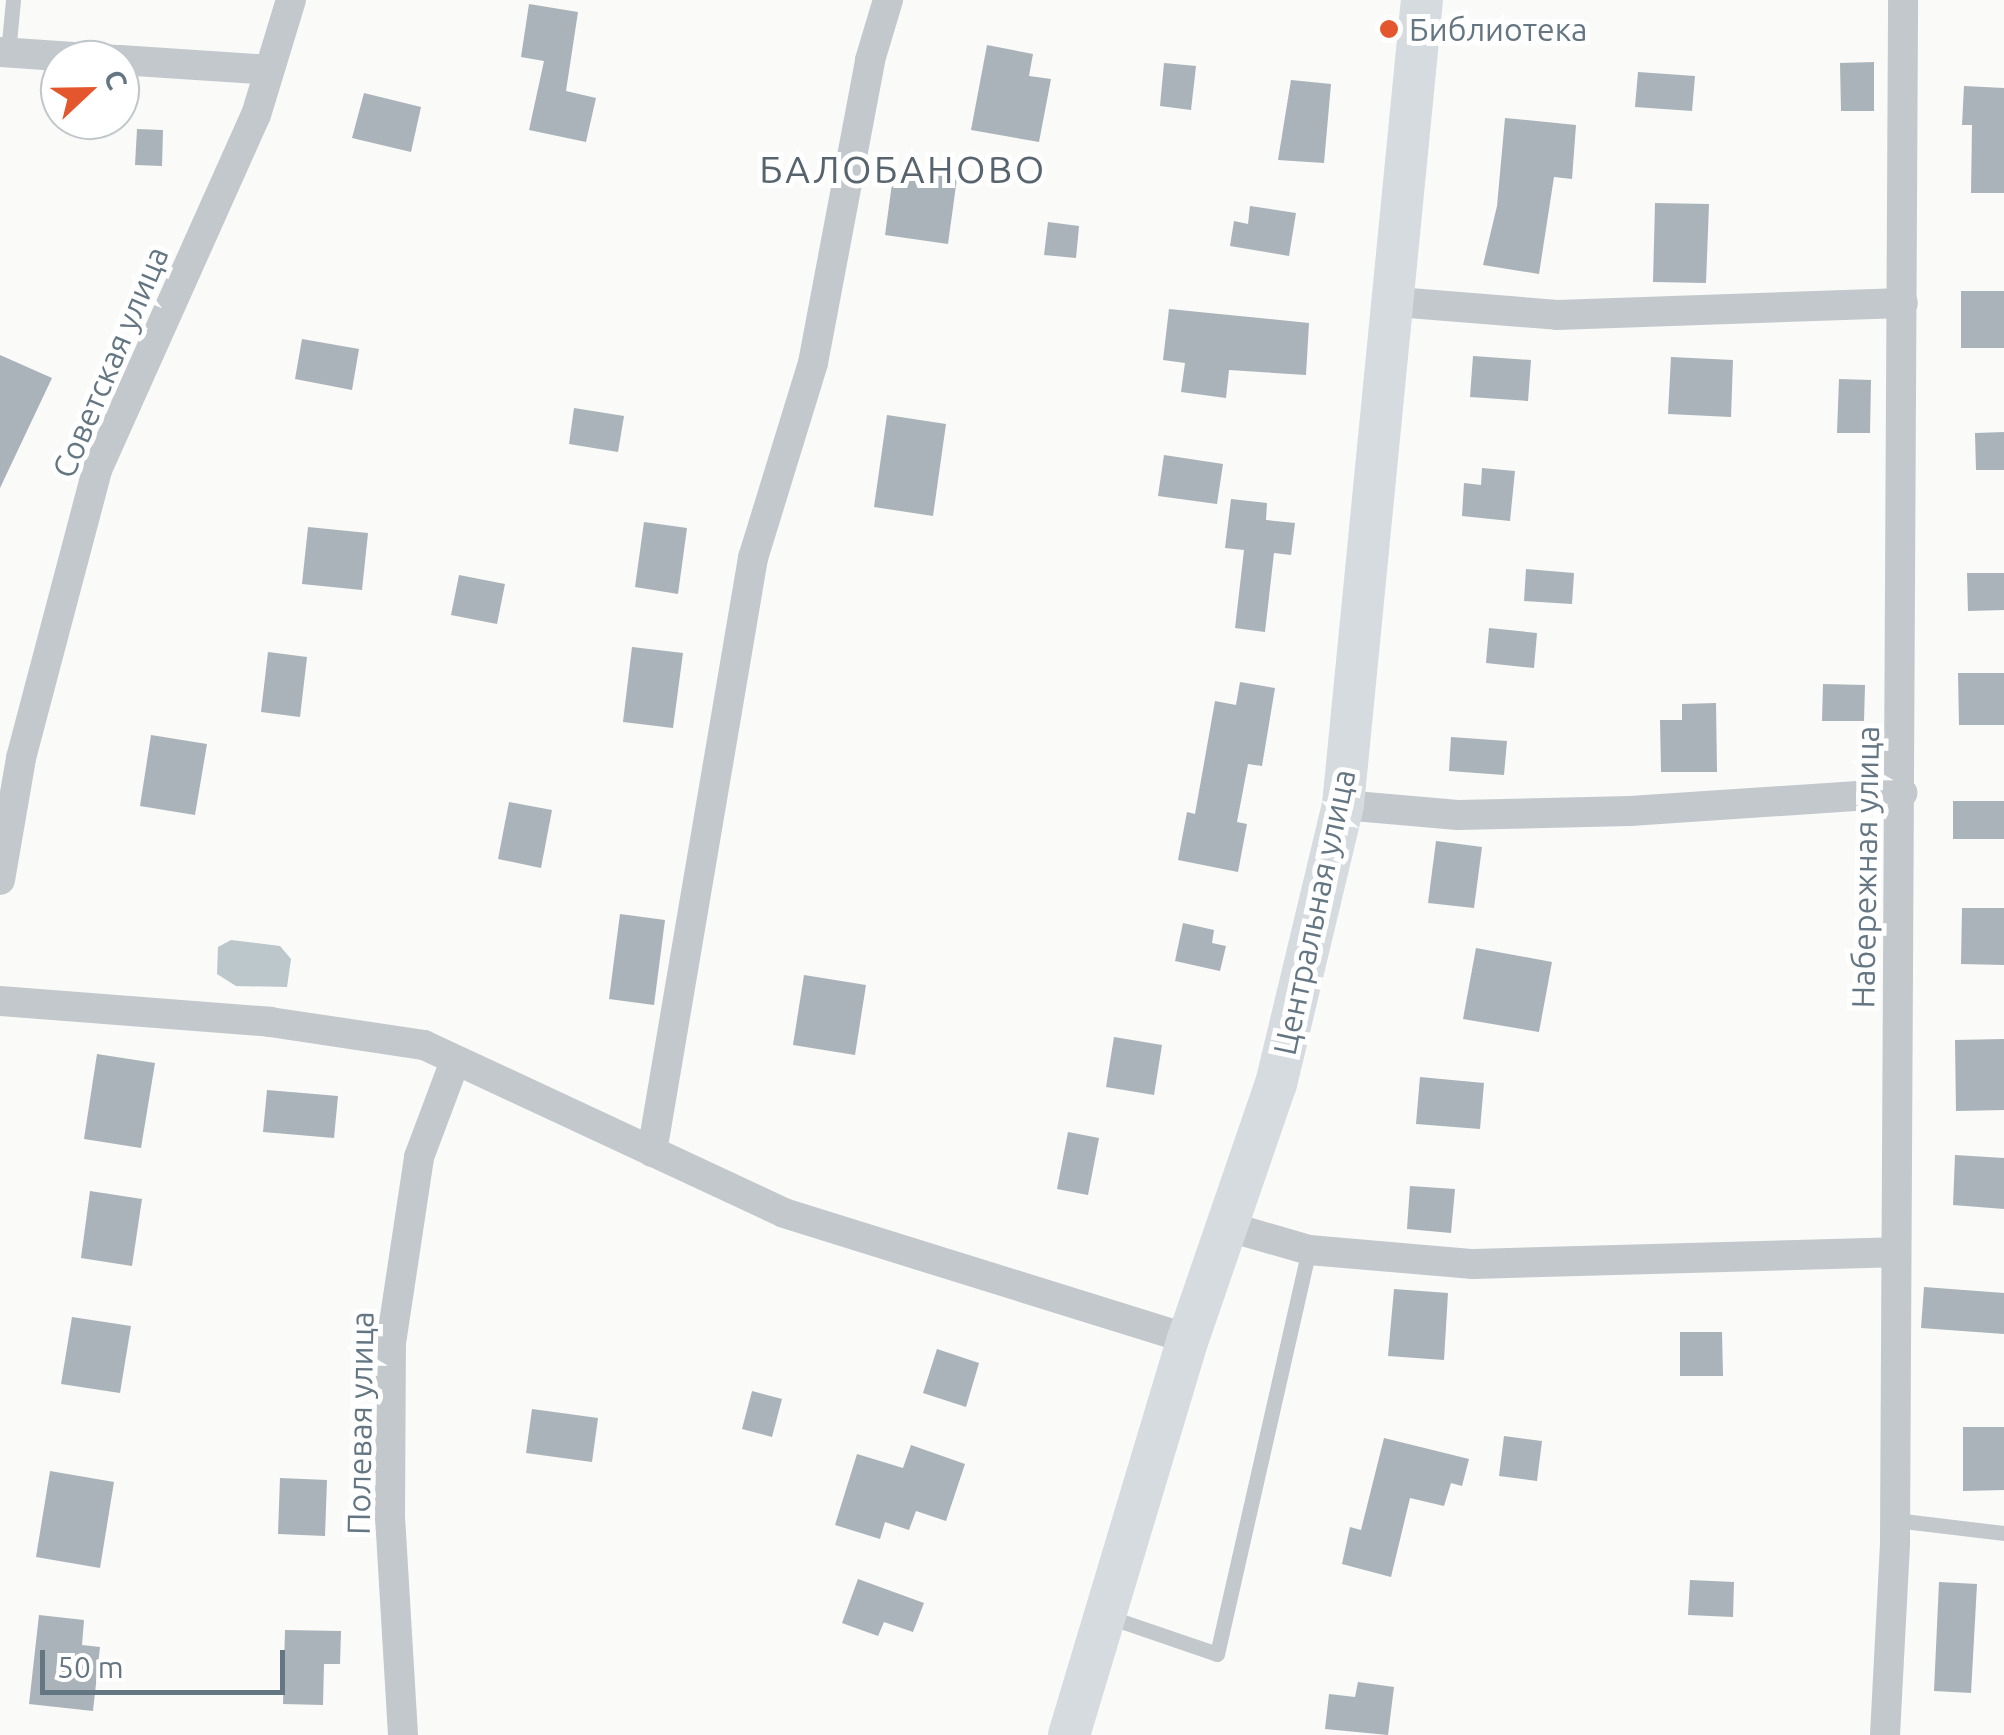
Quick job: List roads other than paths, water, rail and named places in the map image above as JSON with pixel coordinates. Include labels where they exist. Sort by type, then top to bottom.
[{"type":"main road","name":"Центральная улица","points":[[1069,1735],[1188,1339],[1303,988],[1343,804],[1397,302],[1422,0]]},
{"type":"street","name":"Советская улица","points":[[0,880],[10,754],[98,470],[256,115],[291,0]]},
{"type":"street","points":[[652,1152],[753,558],[812,363],[870,60],[888,0]]},
{"type":"street","name":"Набережная улица","points":[[1885,1735],[1894,1520],[1902,793],[1903,0]]},
{"type":"street","points":[[4,52],[40,55]]},
{"type":"street","points":[[140,61],[269,70]]},
{"type":"street","points":[[1397,302],[1557,315],[1903,303]]},
{"type":"street","points":[[1343,804],[1477,815],[1902,793]]},
{"type":"street","points":[[0,1001],[386,1036],[455,1061],[784,1213],[1188,1339]]},
{"type":"street","name":"Полевая улица","points":[[403,1735],[390,1518],[390,1343],[418,1157],[455,1061]]},
{"type":"street","points":[[1226,1226],[1309,1250],[1473,1264],[1894,1252]]},
{"type":"lane","points":[[4,52],[13,0]]},
{"type":"lane","points":[[1105,1616],[1217,1654],[1309,1250]]},
{"type":"lane","points":[[1894,1520],[2004,1533]]},
{"type":"place","name":"Библиотека","points":[[1389,29]]},
{"type":"district","name":"БАЛОБАНОВО","points":[[903,170]]}]
